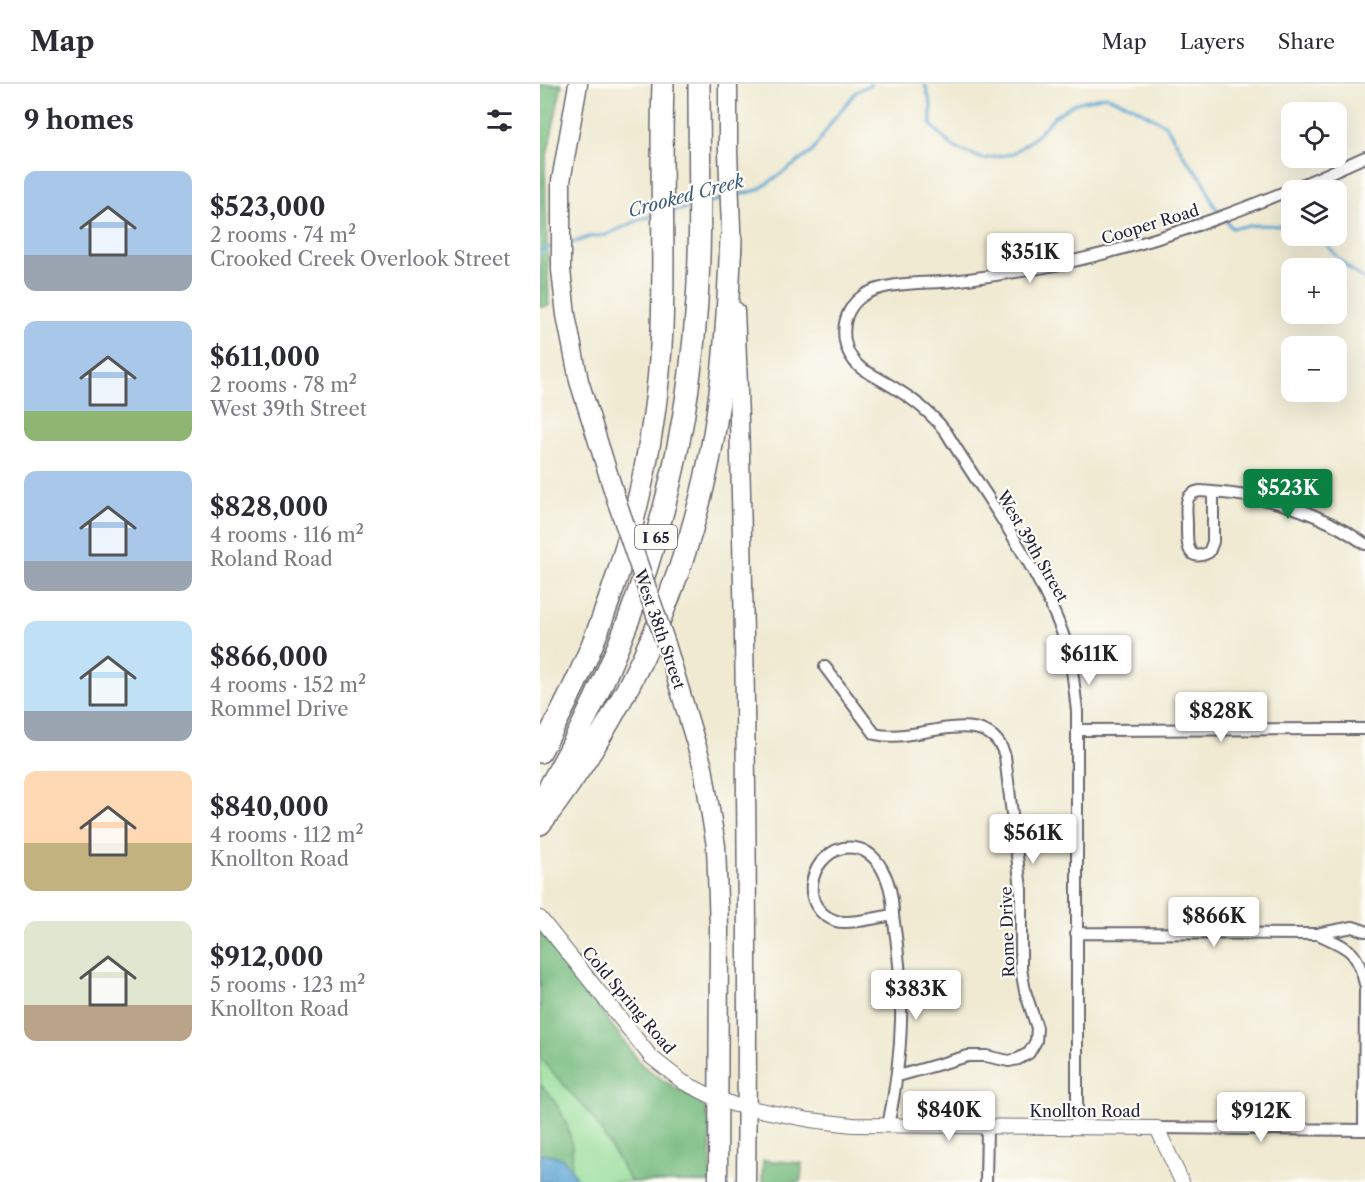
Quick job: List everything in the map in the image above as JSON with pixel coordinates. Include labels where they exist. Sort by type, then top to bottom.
[{"type":"highway","name":"I 65","points":[[540,803],[582,727],[612,663],[643,583],[675,464],[689,380],[697,300],[699,84]]},
{"type":"highway","name":"I 65","points":[[540,752],[569,696],[610,599],[631,528],[645,466],[655,402],[662,330],[662,87]]},
{"type":"highway","points":[[540,824],[582,765],[618,705],[662,614],[683,556],[702,492],[714,434],[725,350],[731,239]]},
{"type":"main road","name":"West 38th Street","points":[[578,84],[563,162],[560,203],[563,292],[579,381],[697,742],[714,829],[734,1104],[746,1182]]},
{"type":"main road","name":"West 38th Street","points":[[718,1182],[734,1104],[748,903],[740,401],[731,239],[728,84]]},
{"type":"street","name":"Cooper Road","points":[[845,325],[851,308],[860,298],[884,287],[979,278],[1053,265],[1135,246],[1238,212],[1365,157]]},
{"type":"street","name":"West 39th Street","points":[[845,325],[845,343],[858,366],[918,402],[940,424],[1038,580],[1053,608],[1067,647],[1076,692],[1077,730],[1077,1128]]},
{"type":"street","points":[[1213,492],[1211,549],[1205,554],[1197,555],[1190,551],[1187,545],[1187,502],[1194,492],[1213,492],[1259,498],[1294,507],[1332,523],[1365,544]]},
{"type":"street","name":"Rome Drive","points":[[825,667],[875,734],[896,736],[972,727],[994,736],[1000,743],[1005,756],[1022,889],[1022,969],[1025,991],[1037,1028],[1036,1041],[1029,1053],[1018,1059],[968,1056],[898,1076]]},
{"type":"street","points":[[1077,730],[1365,729]]},
{"type":"street","points":[[888,1126],[898,1076],[902,1040],[902,994],[898,948],[892,915],[893,902],[888,880],[866,850],[852,847],[839,849],[826,855],[818,866],[812,883],[812,892],[820,909],[826,915],[841,922],[892,915]]},
{"type":"street","name":"Cold Spring Road","points":[[544,924],[651,1058],[683,1082],[734,1104]]},
{"type":"street","points":[[1076,933],[1318,934],[1353,927],[1365,931]]},
{"type":"street","points":[[1318,934],[1340,943],[1356,960],[1365,984]]},
{"type":"street","points":[[1365,990],[1365,1130]]},
{"type":"street","name":"Knollton Road","points":[[734,1104],[822,1122],[888,1126],[1365,1130]]},
{"type":"street","points":[[986,1182],[987,1127]]},
{"type":"street","points":[[1156,1128],[1182,1182]]},
{"type":"green space","points":[[540,84],[562,84],[545,165],[549,306],[540,307]]},
{"type":"green space","points":[[540,930],[641,1064],[667,1083],[698,1100],[704,1108],[711,1182],[540,1182]]},
{"type":"green space","points":[[540,930],[641,1064],[667,1083],[698,1100],[704,1108],[710,1122],[711,1182],[631,1182],[594,1119],[540,1058]]},
{"type":"green space","points":[[540,1084],[555,1102],[566,1123],[572,1145],[571,1169],[558,1157],[540,1155]]},
{"type":"green space","points":[[763,1160],[802,1163],[801,1182],[762,1182]]},
{"type":"water","points":[[547,1154],[563,1159],[578,1182],[540,1182],[540,1155]]},
{"type":"waterway","name":"Crooked Creek","points":[[735,196],[758,190],[812,152],[833,120],[856,92],[871,84]]},
{"type":"waterway","name":"Crooked Creek","points":[[925,84],[931,105],[931,125],[953,147],[983,159],[1012,154],[1033,139],[1055,116],[1076,103],[1105,96],[1132,106],[1166,125],[1186,159],[1204,181],[1213,204],[1220,213]]},
{"type":"waterway","name":"Crooked Creek","points":[[709,202],[723,199]]},
{"type":"waterway","name":"Crooked Creek","points":[[671,212],[691,207]]},
{"type":"waterway","name":"Crooked Creek","points":[[569,244],[589,237],[606,235],[656,215]]},
{"type":"waterway","name":"Crooked Creek","points":[[1224,218],[1232,228],[1257,225],[1281,226]]},
{"type":"waterway","name":"Crooked Creek","points":[[1328,246],[1346,265],[1365,279]]},
{"type":"waterway","name":"Crooked Creek","points":[[540,251],[553,247]]}]
